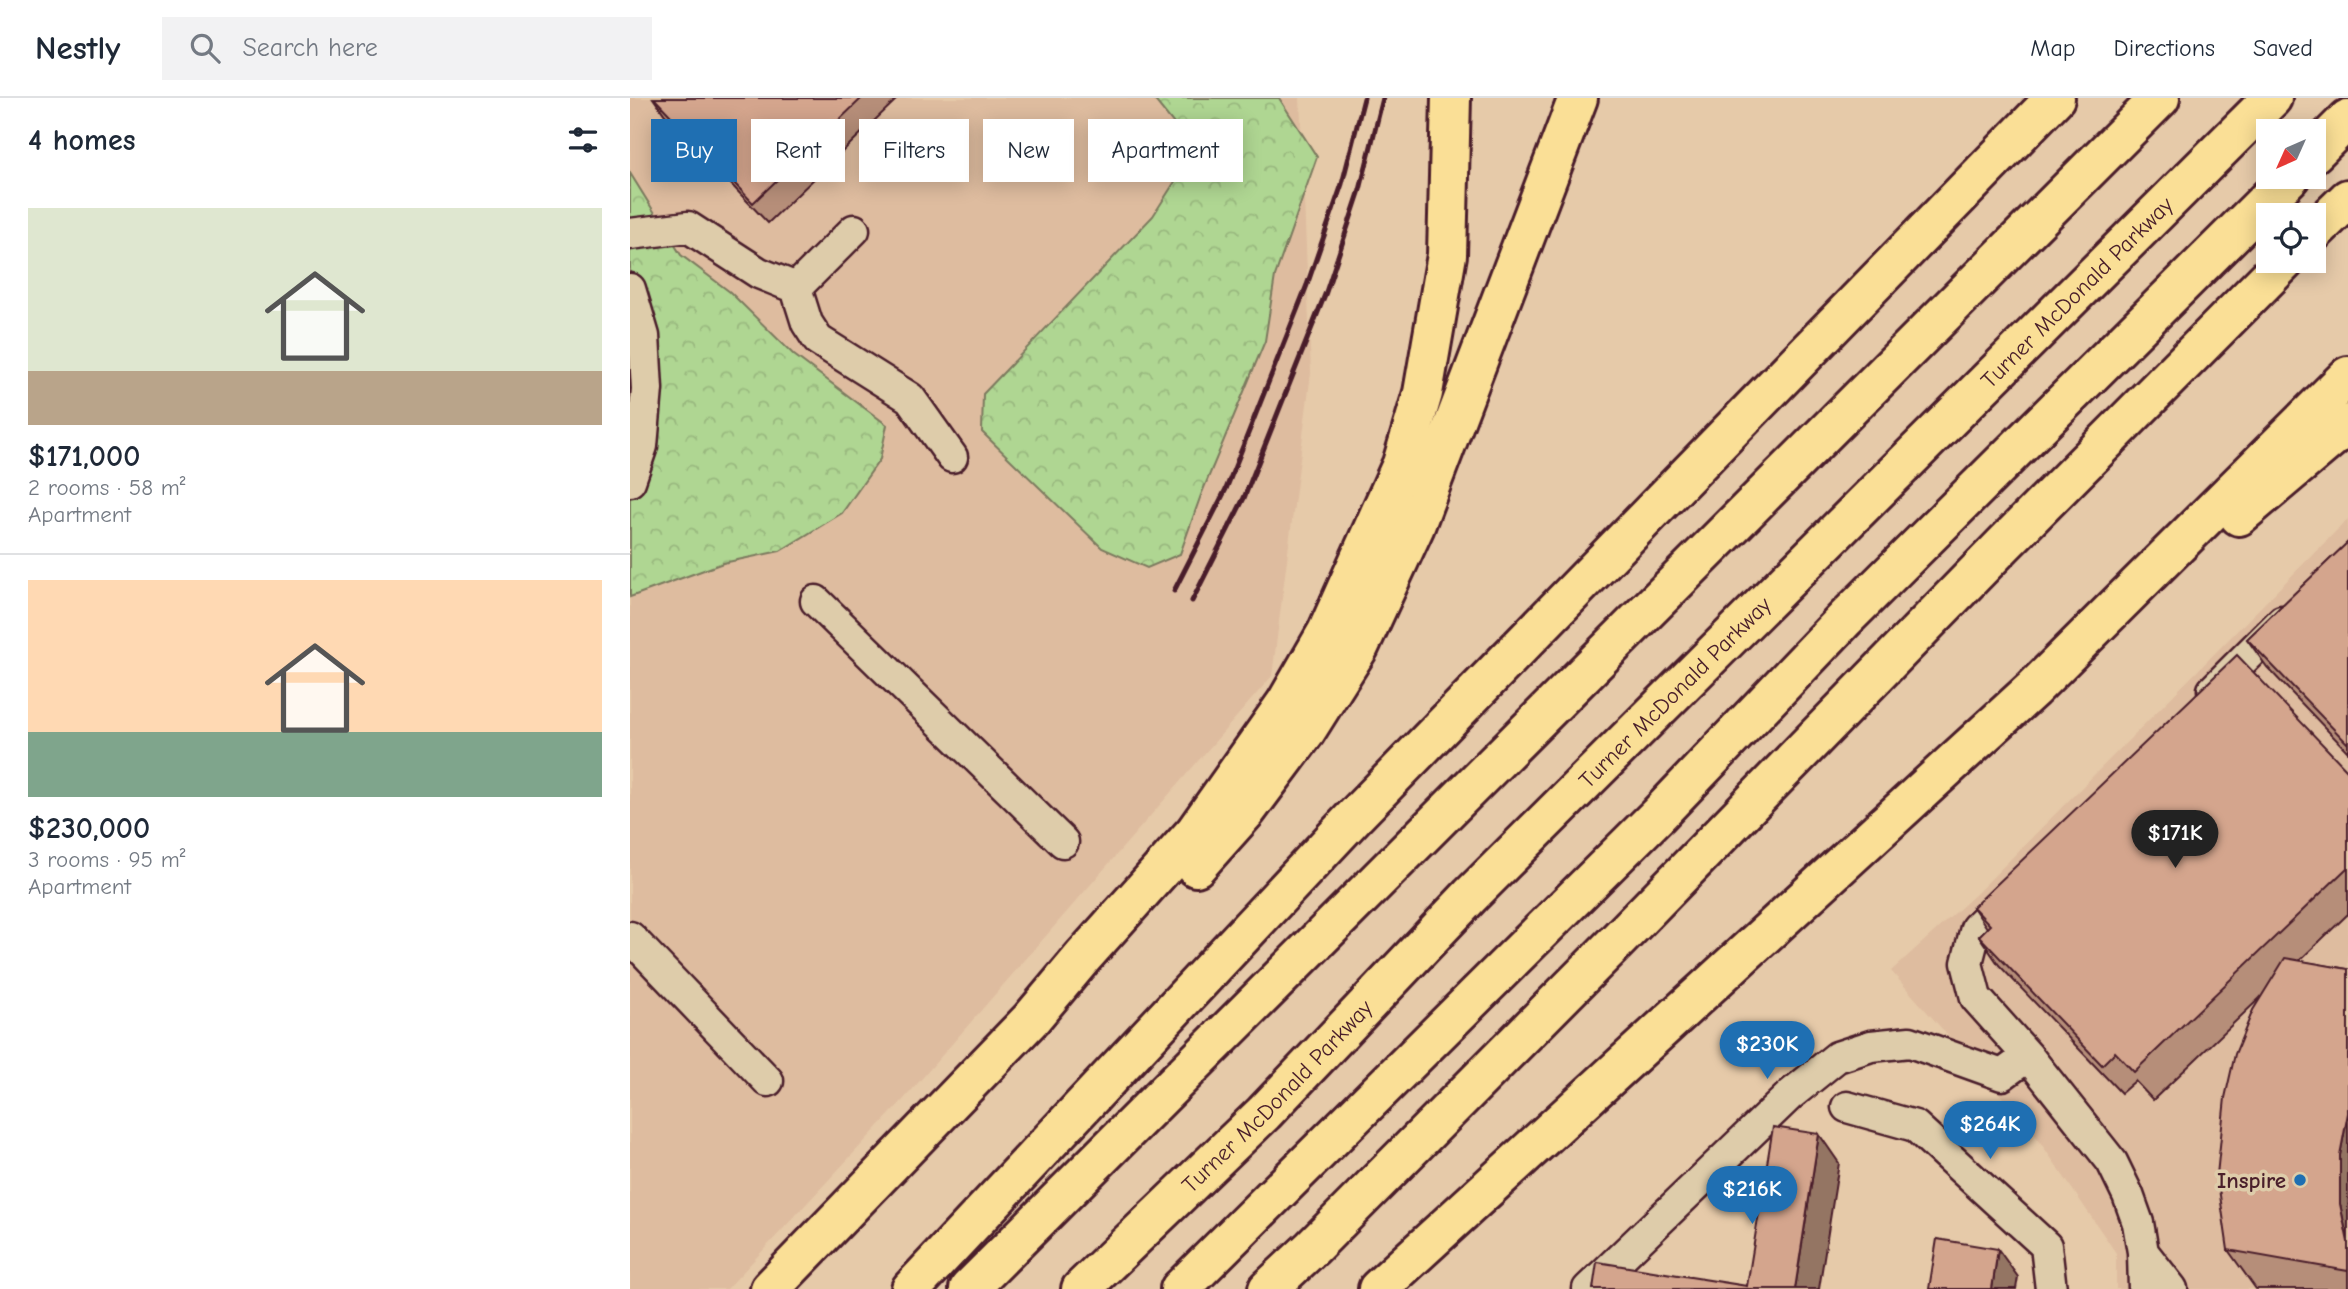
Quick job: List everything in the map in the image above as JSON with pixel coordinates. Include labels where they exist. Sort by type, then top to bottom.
[{"type":"highway","points":[[1031,1019],[1195,832],[1286,703],[1327,632],[1402,464],[1423,393],[1447,255],[1451,98]]},
{"type":"highway","points":[[770,1289],[1031,1019],[1194,870],[1247,810],[1306,732],[1359,647],[1415,526],[1578,98]]},
{"type":"highway","points":[[911,1289],[1353,818],[2055,98]]},
{"type":"highway","points":[[969,1289],[2160,98]]},
{"type":"highway","name":"Turner McDonald Parkway","points":[[1081,1289],[1264,1113],[1481,885],[2272,98]]},
{"type":"highway","points":[[2326,141],[2348,119]]},
{"type":"highway","points":[[1180,1289],[1657,816],[1866,599],[2278,189]]},
{"type":"highway","points":[[2326,220],[2348,199]]},
{"type":"highway","points":[[1268,1289],[1620,938],[2273,273]]},
{"type":"highway","points":[[2034,689],[2348,376]]},
{"type":"highway","points":[[1378,1289],[2034,689],[2348,424]]},
{"type":"street","points":[[630,234],[688,227],[759,273],[796,288]]},
{"type":"street","points":[[796,288],[854,230]]},
{"type":"street","points":[[796,288],[807,323],[818,340],[910,398],[952,457]]},
{"type":"street","points":[[630,289],[644,336],[647,389],[642,446],[630,481]]},
{"type":"street","points":[[816,601],[1063,842]]},
{"type":"street","points":[[2191,715],[2235,666],[2301,603]]},
{"type":"street","points":[[2033,873],[1976,928],[1966,963],[1976,998],[2028,1056],[2112,1162],[2138,1223],[2143,1252],[2144,1289]]},
{"type":"street","points":[[630,937],[768,1081]]},
{"type":"street","points":[[1588,1289],[1790,1095],[1837,1057],[1871,1046],[1910,1042],[2002,1075],[2028,1056]]},
{"type":"street","points":[[1847,1107],[1915,1126],[2046,1246],[2051,1289]]},
{"type":"street","points":[[2143,1252],[2172,1289]]},
{"type":"shaded area","points":[[630,98],[1300,98],[1311,373],[1272,676],[904,1099],[727,1289],[630,1289]]},
{"type":"shaded area","points":[[2348,519],[2348,1289],[2116,1289],[2116,1253],[2034,1133],[1891,971],[1977,893]]},
{"type":"green space","points":[[1153,98],[1279,98],[1317,157],[1275,276],[1265,341],[1201,495],[1180,554],[1147,568],[1102,548],[982,432],[983,394],[1153,216],[1175,182],[1243,182],[1243,119],[1170,119]]},
{"type":"green space","points":[[630,173],[681,255],[730,292],[794,355],[887,425],[880,459],[842,513],[780,551],[723,563],[630,597]]},
{"type":"building","points":[[654,98],[862,98],[840,119],[751,119],[751,182],[775,182],[753,203],[733,182],[737,182],[737,119],[674,119]]},
{"type":"building","points":[[2348,542],[2348,744],[2247,639]]},
{"type":"building","points":[[2237,655],[2348,771],[2348,867],[2134,1072],[2115,1052],[2102,1065],[1979,936],[1990,925],[1973,907]]},
{"type":"building","name":"Inspire","points":[[2285,958],[2348,969],[2348,1113],[2340,1155],[2340,1204],[2348,1242],[2348,1271],[2228,1250],[2217,1175],[2225,1098],[2235,1054],[2253,1010]]},
{"type":"building","points":[[1773,1127],[1819,1134],[1795,1289],[1593,1289],[1597,1262],[1747,1286]]},
{"type":"building","points":[[1937,1239],[1998,1249],[1992,1289],[1929,1289]]},
{"type":"railway","points":[[1174,591],[1226,489],[1307,285],[1342,184],[1364,98]]},
{"type":"railway","points":[[1192,601],[1244,498],[1326,292],[1360,190],[1383,98]]},
{"type":"place","name":"Inspire","points":[[2300,1180]]}]
